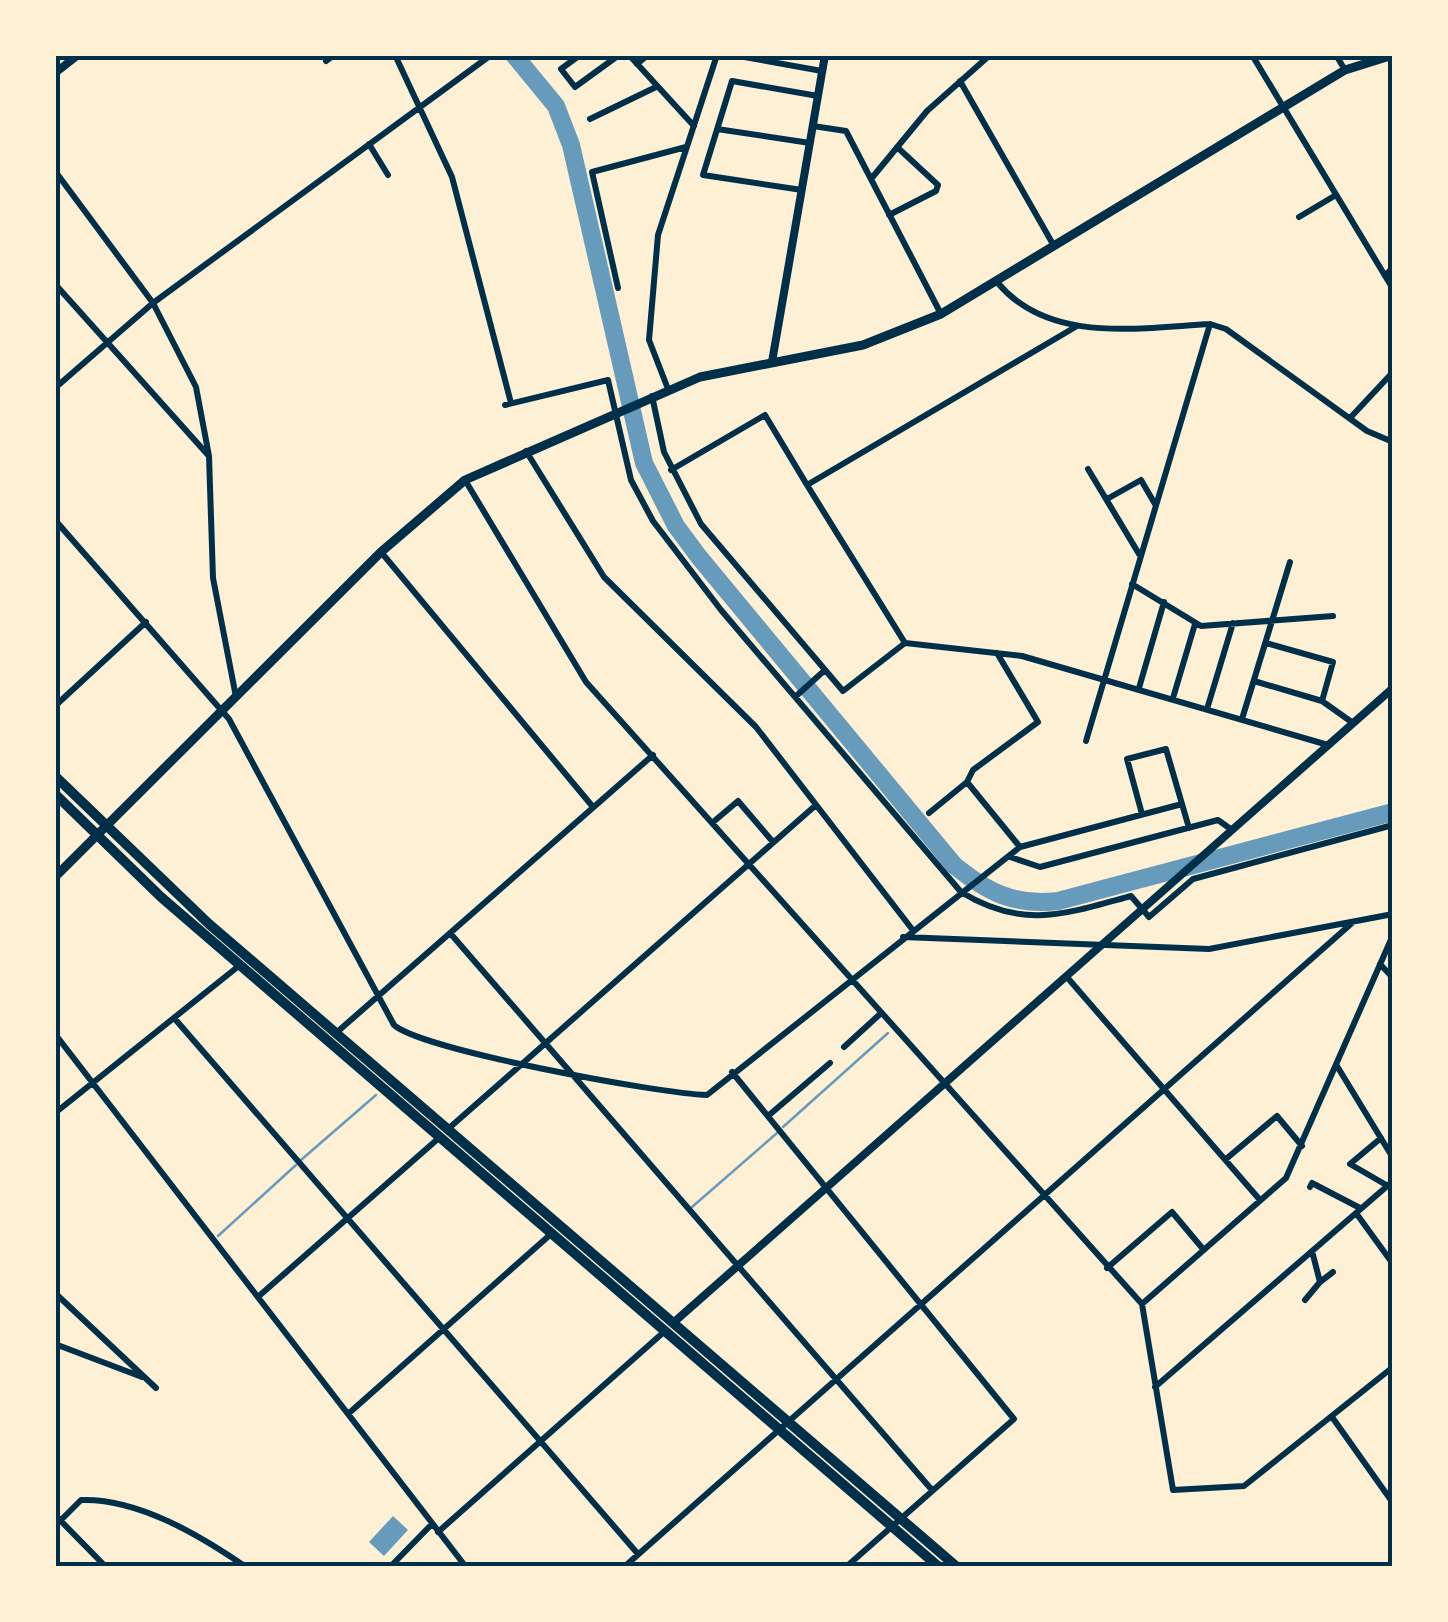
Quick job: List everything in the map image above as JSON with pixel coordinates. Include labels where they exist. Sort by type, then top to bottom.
[{"type":"highway","points":[[55,776],[105,827],[336,1033],[551,1234],[670,1327]]},
{"type":"highway","points":[[55,794],[96,836],[240,965],[444,1132],[896,1522],[957,1567]]},
{"type":"highway","points":[[896,1522],[938,1567]]},
{"type":"main road","points":[[55,877],[380,552],[465,480],[668,390],[726,370],[863,345],[941,314],[1345,70],[1393,55]]},
{"type":"street","points":[[55,73],[78,55]]},
{"type":"street","points":[[326,62],[334,55]]},
{"type":"street","points":[[395,55],[452,177],[508,404],[608,380],[618,410],[631,480],[653,521],[795,696],[962,891],[988,908],[1020,916],[1057,916],[1131,896],[1149,916],[1193,879],[1393,825]]},
{"type":"street","points":[[55,388],[152,303],[491,55]]},
{"type":"street","points":[[580,55],[561,69],[574,87],[620,55]]},
{"type":"street","points":[[629,55],[694,126]]},
{"type":"street","points":[[636,64],[648,55]]},
{"type":"street","points":[[668,390],[648,340],[658,235],[717,55]]},
{"type":"street","points":[[734,55],[822,71]]},
{"type":"street","points":[[772,362],[825,55]]},
{"type":"street","points":[[871,179],[960,81],[990,55]]},
{"type":"street","points":[[1252,55],[1393,288]]},
{"type":"street","points":[[1336,55],[1345,70]]},
{"type":"street","points":[[802,190],[703,175],[732,81],[818,96]]},
{"type":"street","points":[[960,81],[1054,246]]},
{"type":"street","points":[[590,119],[656,87]]},
{"type":"street","points":[[813,126],[846,131],[941,314]]},
{"type":"street","points":[[718,130],[810,143]]},
{"type":"street","points":[[369,144],[388,175]]},
{"type":"street","points":[[618,288],[592,172],[687,147]]},
{"type":"street","points":[[889,215],[936,191],[938,185],[897,147]]},
{"type":"street","points":[[55,171],[152,303],[196,387],[209,456],[212,563],[236,698]]},
{"type":"street","points":[[1299,217],[1336,195]]},
{"type":"street","points":[[1385,276],[1393,267]]},
{"type":"street","points":[[997,282],[1018,306],[1077,326],[1210,324],[1270,358],[1350,418],[1393,442]]},
{"type":"street","points":[[55,284],[209,456]]},
{"type":"street","points":[[1086,741],[1210,324]]},
{"type":"street","points":[[807,485],[1077,326]]},
{"type":"street","points":[[1350,418],[1393,372]]},
{"type":"street","points":[[652,396],[671,470],[697,509],[701,524],[822,673],[844,691],[905,642],[997,652],[1139,688],[1328,745]]},
{"type":"street","points":[[671,470],[764,415],[905,642]]},
{"type":"street","points":[[526,451],[604,577],[756,727],[912,929]]},
{"type":"street","points":[[1088,470],[1140,556]]},
{"type":"street","points":[[465,480],[586,682],[879,1015],[1142,1304],[1173,1490],[1244,1486],[1393,1367]]},
{"type":"street","points":[[1107,500],[1141,480],[1155,504]]},
{"type":"street","points":[[55,520],[223,711],[376,997],[400,1031],[524,1063],[648,1091],[707,1095],[912,929],[1023,847],[1182,804]]},
{"type":"street","points":[[380,552],[593,807]]},
{"type":"street","points":[[1242,719],[1290,562]]},
{"type":"street","points":[[1132,584],[1195,624],[1333,616]]},
{"type":"street","points":[[1139,688],[1164,602]]},
{"type":"street","points":[[55,706],[146,622]]},
{"type":"street","points":[[1207,709],[1233,623]]},
{"type":"street","points":[[1172,698],[1195,624]]},
{"type":"street","points":[[1266,644],[1333,662],[1322,702]]},
{"type":"street","points":[[929,814],[967,782],[973,770],[1038,722],[997,652]]},
{"type":"street","points":[[795,696],[822,673]]},
{"type":"street","points":[[1254,681],[1322,702],[1353,723]]},
{"type":"street","points":[[438,1532],[1393,688]]},
{"type":"street","points":[[1142,814],[1127,759],[1166,748],[1189,828]]},
{"type":"street","points":[[336,1033],[653,756]]},
{"type":"street","points":[[967,782],[1023,847],[1029,863]]},
{"type":"street","points":[[712,824],[738,801],[774,842]]},
{"type":"street","points":[[258,1296],[816,806]]},
{"type":"street","points":[[1010,857],[1040,867],[1218,820],[1232,830]]},
{"type":"street","points":[[902,937],[1210,949],[1393,914]]},
{"type":"street","points":[[624,1567],[1352,924]]},
{"type":"street","points":[[450,933],[932,1490]]},
{"type":"street","points":[[1142,1304],[1286,1178],[1393,935]]},
{"type":"street","points":[[1380,964],[1393,978]]},
{"type":"street","points":[[55,1113],[240,965]]},
{"type":"street","points":[[1066,976],[1260,1200]]},
{"type":"street","points":[[844,1047],[879,1015]]},
{"type":"street","points":[[175,1019],[638,1554]]},
{"type":"street","points":[[55,1034],[466,1567]]},
{"type":"street","points":[[768,1116],[830,1063]]},
{"type":"street","points":[[1336,1065],[1393,1158]]},
{"type":"street","points":[[732,1072],[1014,1419],[846,1567]]},
{"type":"street","points":[[1226,1159],[1277,1116],[1302,1146]]},
{"type":"street","points":[[1154,1388],[1390,1184],[1350,1164],[1381,1138]]},
{"type":"street","points":[[1310,1187],[1312,1183],[1358,1211],[1393,1264]]},
{"type":"street","points":[[1106,1268],[1172,1212],[1204,1249]]},
{"type":"street","points":[[348,1414],[551,1234]]},
{"type":"street","points":[[1312,1251],[1320,1282]]},
{"type":"street","points":[[1305,1300],[1333,1272]]},
{"type":"street","points":[[55,1293],[156,1388]]},
{"type":"street","points":[[55,1344],[146,1378]]},
{"type":"street","points":[[1332,1417],[1393,1503]]},
{"type":"street","points":[[106,1567],[58,1517],[81,1500],[106,1500],[197,1534],[246,1567]]},
{"type":"street","points":[[390,1567],[432,1524]]},
{"type":"water","points":[[393,1516],[408,1530],[384,1556],[369,1542]]},
{"type":"waterway","points":[[514,55],[556,106],[571,145],[644,463],[676,526],[954,865],[1002,895],[1028,901],[1058,901],[1393,812]]},
{"type":"waterway","points":[[783,1127],[888,1033]]},
{"type":"waterway","points":[[301,1160],[376,1095]]},
{"type":"waterway","points":[[692,1207],[777,1133]]},
{"type":"waterway","points":[[218,1236],[296,1165]]}]
